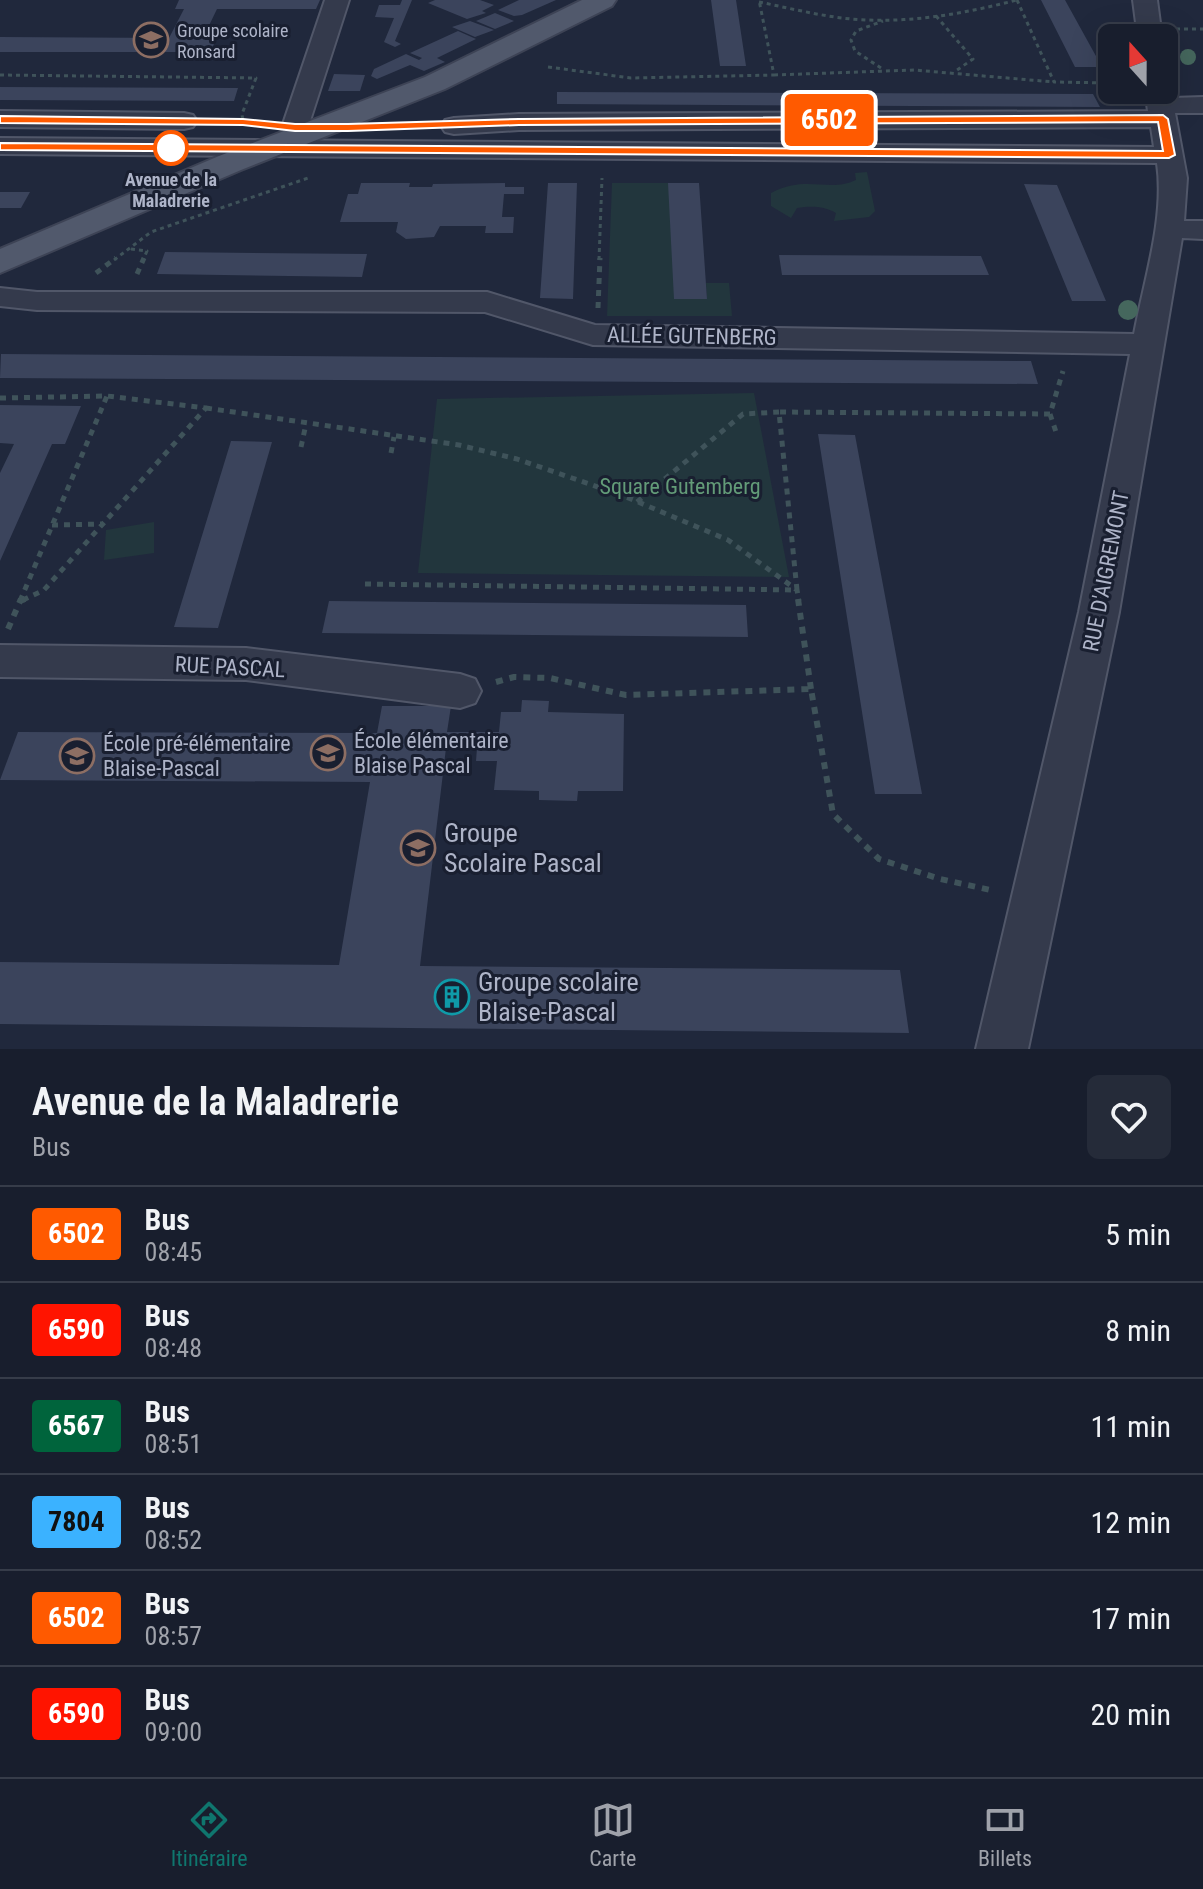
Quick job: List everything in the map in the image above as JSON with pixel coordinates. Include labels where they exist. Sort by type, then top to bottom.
[{"type":"main road","points":[[0,262],[270,148],[308,128],[435,83],[603,0]]},
{"type":"street","points":[[308,128],[337,0]]},
{"type":"street","points":[[1145,0],[1148,24]]},
{"type":"street","points":[[0,146],[270,148],[1165,104]]},
{"type":"street","name":"RUE D'AIGREMONT","points":[[1002,1049],[1099,612],[1148,344],[1186,229],[1173,178],[1165,104]]},
{"type":"street","points":[[243,122],[308,128],[424,127],[1203,105]]},
{"type":"street","points":[[0,119],[213,122]]},
{"type":"street","name":"ALLÉE GUTENBERG","points":[[0,297],[67,301],[487,302],[593,335],[1148,344]]},
{"type":"street","name":"RUE PASCAL","points":[[2,650],[246,664],[460,691]]},
{"type":"path","points":[[774,75],[759,1],[847,18],[885,20],[936,15],[1017,0],[1054,82]]},
{"type":"path","points":[[936,15],[973,59],[957,70]]},
{"type":"path","points":[[882,69],[855,51],[851,40],[856,31],[885,20]]},
{"type":"path","points":[[548,67],[583,76],[723,77],[845,68],[957,70],[1054,82],[1098,83]]},
{"type":"path","points":[[0,75],[256,78],[242,114],[243,122]]},
{"type":"path","points":[[67,301],[77,287],[151,232],[297,180],[321,175]]},
{"type":"path","points":[[597,313],[602,178]]},
{"type":"path","points":[[129,248],[147,251],[135,279]]},
{"type":"path","points":[[1056,432],[1050,414],[1071,343]]},
{"type":"path","points":[[2,650],[107,396]]},
{"type":"path","points":[[0,398],[107,396],[459,445],[517,459],[637,502],[728,540],[797,590]]},
{"type":"path","points":[[20,601],[44,590],[206,408]]},
{"type":"path","points":[[779,412],[797,590],[833,814],[879,859],[940,879],[1035,900]]},
{"type":"path","points":[[637,502],[743,414],[1050,414]]},
{"type":"path","points":[[301,447],[306,424]]},
{"type":"path","points":[[391,453],[394,437]]},
{"type":"path","points":[[52,525],[103,524]]},
{"type":"path","points":[[365,584],[797,590]]},
{"type":"path","points":[[460,691],[514,677],[550,678],[626,695],[811,689]]},
{"type":"green space","points":[[867,172],[875,211],[869,217],[834,221],[836,213],[813,207],[797,208],[791,218],[771,206],[771,193],[784,188],[806,184],[846,184],[856,180],[855,173]]},
{"type":"green space","points":[[612,183],[668,183],[707,299],[706,283],[729,283],[732,316],[607,316]]},
{"type":"green space","name":"Square Gutemberg","points":[[754,393],[789,577],[418,573],[437,399]]},
{"type":"green space","points":[[154,522],[154,553],[104,560],[106,530]]},
{"type":"building","name":"Groupe scolaire Ronsard","points":[[179,0],[320,0],[316,9],[217,9],[203,38],[216,38],[211,52],[0,52],[0,37],[169,38],[184,9],[175,9]]},
{"type":"building","points":[[402,0],[412,0],[395,41],[401,44],[395,47],[384,42],[394,18],[375,17],[379,5],[400,5]]},
{"type":"building","points":[[435,0],[480,0],[494,5],[482,11],[486,13],[467,19],[428,3]]},
{"type":"building","points":[[519,0],[556,0],[522,15],[514,16],[498,10]]},
{"type":"building","points":[[711,0],[736,0],[746,66],[720,66]]},
{"type":"building","points":[[1041,0],[1065,0],[1098,60],[1098,67],[1075,67]]},
{"type":"building","points":[[495,13],[514,21],[495,29],[476,21]]},
{"type":"building","points":[[470,21],[494,30],[475,37],[452,27]]},
{"type":"building","points":[[458,31],[476,39],[437,58],[445,62],[424,71],[410,65],[377,79],[371,76],[374,69],[406,54],[419,60],[422,58],[410,53]]},
{"type":"building","points":[[334,74],[365,75],[360,91],[328,91]]},
{"type":"building","points":[[0,87],[238,88],[234,101],[0,100]]},
{"type":"building","points":[[557,92],[1093,94],[1100,107],[557,104]]},
{"type":"building","points":[[361,183],[410,183],[409,187],[432,187],[433,184],[505,183],[505,187],[524,187],[524,194],[504,194],[502,217],[514,217],[513,233],[485,233],[486,226],[440,226],[434,237],[406,239],[396,232],[398,222],[340,222],[348,194],[358,194]]},
{"type":"building","points":[[548,183],[577,183],[573,299],[540,298]]},
{"type":"building","points":[[668,183],[699,183],[707,299],[674,299]]},
{"type":"building","points":[[1024,184],[1057,185],[1106,301],[1072,301]]},
{"type":"building","points":[[0,192],[30,192],[21,208],[0,208]]},
{"type":"building","points":[[165,252],[367,254],[362,277],[157,274]]},
{"type":"building","points":[[779,255],[981,256],[989,275],[782,275]]},
{"type":"building","points":[[1,354],[1031,361],[1038,384],[0,378]]},
{"type":"building","points":[[0,405],[81,406],[65,444],[52,444],[0,561],[0,473],[14,444],[0,443]]},
{"type":"building","points":[[818,434],[855,435],[922,794],[875,794]]},
{"type":"building","points":[[231,441],[272,442],[218,628],[174,627]]},
{"type":"building","points":[[329,601],[746,605],[748,637],[322,633]]},
{"type":"building","points":[[522,700],[549,701],[548,712],[624,714],[623,791],[578,791],[577,801],[539,800],[539,791],[494,790],[497,761],[476,761],[477,748],[446,748],[420,966],[900,970],[909,1033],[0,1024],[0,962],[339,965],[370,782],[0,780],[18,732],[377,733],[382,706],[451,706],[447,732],[499,732],[501,712],[521,712]]},
{"type":"bus line","name":"6502","points":[[0,119],[243,122],[348,128],[519,122],[1163,119],[1169,155],[0,146]]},
{"type":"place","name":"Groupe scolaire Ronsard","points":[[151,40]]},
{"type":"place","name":"Avenue de la Maladrerie","points":[[171,148]]},
{"type":"place","name":"École élémentaire Blaise Pascal","points":[[328,753]]},
{"type":"place","name":"École pré-élémentaire Blaise-Pascal","points":[[77,756]]},
{"type":"place","name":"Groupe Scolaire Pascal","points":[[418,848]]},
{"type":"place","name":"Groupe scolaire Blaise-Pascal","points":[[452,997]]}]
